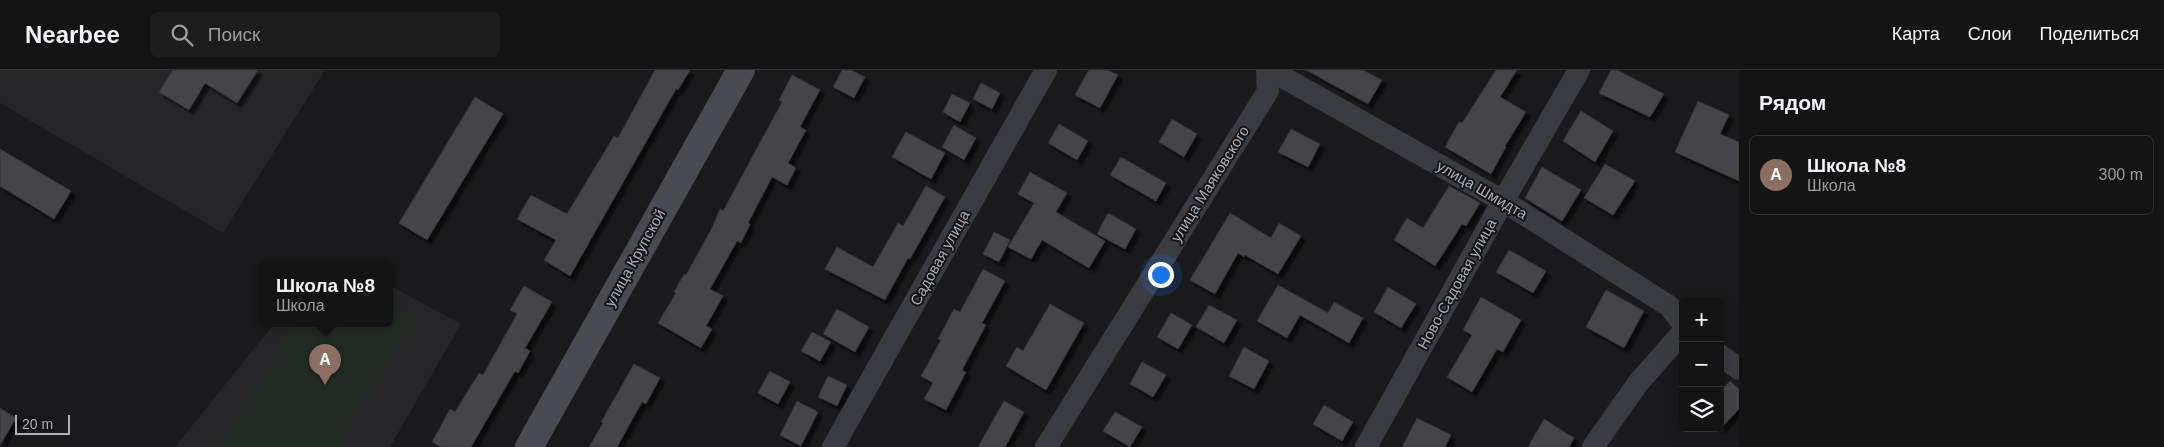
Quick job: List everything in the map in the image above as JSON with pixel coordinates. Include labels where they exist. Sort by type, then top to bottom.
[{"type":"main road","name":"улица Крупской","points":[[529,447],[741,70]]},
{"type":"street","name":"Садовая улица","points":[[833,447],[1046,70]]},
{"type":"street","name":"улица Шмидта","points":[[1269,70],[1503,201],[1669,306],[1679,319]]},
{"type":"street","name":"улица Маяковского","points":[[1046,447],[1268,91],[1269,70]]},
{"type":"street","name":"Ново-Садовая улица","points":[[1366,447],[1578,70]]},
{"type":"street","points":[[1593,447],[1638,383],[1679,337]]},
{"type":"street","points":[[1724,357],[1739,369]]},
{"type":"shaded area","points":[[0,70],[325,70],[223,233],[0,103]]},
{"type":"shaded area","points":[[393,287],[461,324],[390,447],[175,447],[272,327],[393,327]]},
{"type":"shaded area","points":[[393,306],[416,320],[336,447],[219,447],[294,327],[393,327]]},
{"type":"building","points":[[173,70],[258,70],[237,103],[205,83],[189,110],[159,92]]},
{"type":"building","points":[[655,70],[690,70],[678,90],[676,89],[570,276],[544,260],[556,240],[517,219],[531,195],[567,214],[614,136],[618,138]]},
{"type":"building","points":[[842,70],[851,70],[865,77],[854,98],[833,87]]},
{"type":"building","points":[[1089,70],[1108,70],[1118,75],[1100,108],[1075,95]]},
{"type":"building","points":[[1306,70],[1363,70],[1382,80],[1368,104]]},
{"type":"building","points":[[1496,70],[1517,70],[1500,97],[1526,112],[1505,146],[1491,174],[1445,147],[1459,122],[1462,123]]},
{"type":"building","points":[[1611,70],[1617,70],[1664,94],[1650,117],[1599,93]]},
{"type":"building","points":[[792,75],[820,90],[800,127],[806,130],[788,163],[796,168],[787,185],[772,177],[748,223],[750,224],[741,243],[737,241],[710,289],[723,296],[706,326],[712,329],[701,348],[658,323],[676,293],[674,292],[684,274],[686,275],[712,228],[720,209],[723,211],[782,102],[779,100]]},
{"type":"building","points":[[981,83],[1000,93],[992,109],[973,99]]},
{"type":"building","points":[[952,94],[970,103],[960,122],[943,112]]},
{"type":"building","points":[[475,97],[503,114],[427,240],[399,223]]},
{"type":"building","points":[[1698,101],[1729,115],[1720,134],[1739,142],[1739,181],[1675,152]]},
{"type":"building","points":[[1581,111],[1613,131],[1595,162],[1563,141]]},
{"type":"building","points":[[1172,119],[1197,134],[1184,157],[1159,142]]},
{"type":"building","points":[[1059,124],[1088,141],[1077,160],[1048,143]]},
{"type":"building","points":[[954,125],[976,138],[964,160],[942,147]]},
{"type":"building","points":[[1291,129],[1320,144],[1308,167],[1278,152]]},
{"type":"building","points":[[906,132],[945,153],[931,179],[892,157]]},
{"type":"building","points":[[0,149],[71,191],[54,219],[0,186]]},
{"type":"building","points":[[1121,157],[1166,183],[1156,201],[1110,175]]},
{"type":"building","points":[[1605,164],[1635,181],[1613,215],[1584,198]]},
{"type":"building","points":[[1542,167],[1581,190],[1562,221],[1525,198]]},
{"type":"building","points":[[1030,172],[1067,193],[1056,212],[1105,241],[1089,268],[1042,240],[1031,259],[1008,247],[1034,203],[1018,194]]},
{"type":"building","points":[[926,186],[945,197],[885,300],[825,269],[837,247],[873,267],[898,223],[903,226]]},
{"type":"building","points":[[1449,186],[1480,203],[1466,226],[1462,224],[1435,266],[1394,240],[1407,218],[1423,228]]},
{"type":"building","points":[[1108,213],[1136,229],[1125,249],[1097,234]]},
{"type":"building","points":[[1230,213],[1271,238],[1279,223],[1301,236],[1278,274],[1238,253],[1215,294],[1190,280]]},
{"type":"building","points":[[994,232],[1010,240],[999,262],[983,254]]},
{"type":"building","points":[[1509,250],[1546,271],[1533,293],[1496,272]]},
{"type":"building","points":[[983,269],[1005,281],[982,323],[986,325],[962,370],[966,372],[946,410],[924,399],[933,383],[921,376],[941,340],[938,339],[954,309],[960,312]]},
{"type":"building","points":[[1278,285],[1328,313],[1334,302],[1363,318],[1349,343],[1300,315],[1287,338],[1257,321]]},
{"type":"building","points":[[524,286],[552,302],[525,348],[530,351],[518,373],[515,371],[471,447],[441,447],[432,442],[450,409],[455,412],[479,373],[483,375],[517,314],[510,310]]},
{"type":"building","points":[[1388,287],[1416,304],[1401,328],[1374,312]]},
{"type":"building","points":[[1606,290],[1644,311],[1624,348],[1586,327]]},
{"type":"building","points":[[1481,297],[1521,320],[1503,352],[1497,349],[1472,392],[1447,377],[1472,335],[1463,330]]},
{"type":"building","points":[[1050,304],[1084,323],[1046,390],[1006,366],[1017,347],[1023,351]]},
{"type":"building","points":[[1209,305],[1237,320],[1224,343],[1196,327]]},
{"type":"building","points":[[837,309],[869,327],[855,352],[823,334]]},
{"type":"building","points":[[1171,313],[1192,325],[1178,349],[1157,337]]},
{"type":"building","points":[[812,332],[831,342],[820,361],[801,351]]},
{"type":"building","points":[[1244,347],[1269,361],[1254,389],[1229,376]]},
{"type":"building","points":[[1142,362],[1166,375],[1153,397],[1130,384]]},
{"type":"building","points":[[634,364],[660,378],[646,404],[642,402],[617,447],[589,447],[603,423],[601,422]]},
{"type":"building","points":[[770,371],[790,382],[778,404],[758,393]]},
{"type":"building","points":[[828,376],[847,385],[837,406],[818,397]]},
{"type":"building","points":[[1730,381],[1739,389],[1739,409],[1724,425],[1724,388]]},
{"type":"building","points":[[797,401],[818,412],[801,446],[780,435]]},
{"type":"building","points":[[1004,401],[1024,412],[1005,447],[978,447]]},
{"type":"building","points":[[1324,405],[1353,422],[1342,441],[1313,424]]},
{"type":"building","points":[[0,408],[16,418],[0,445]]},
{"type":"building","points":[[1115,412],[1142,427],[1130,447],[1103,431]]},
{"type":"building","points":[[1417,418],[1451,435],[1445,447],[1402,447]]},
{"type":"building","points":[[1544,419],[1574,438],[1569,447],[1528,447]]},
{"type":"place","name":"Школа №8","points":[[325,385]]}]
